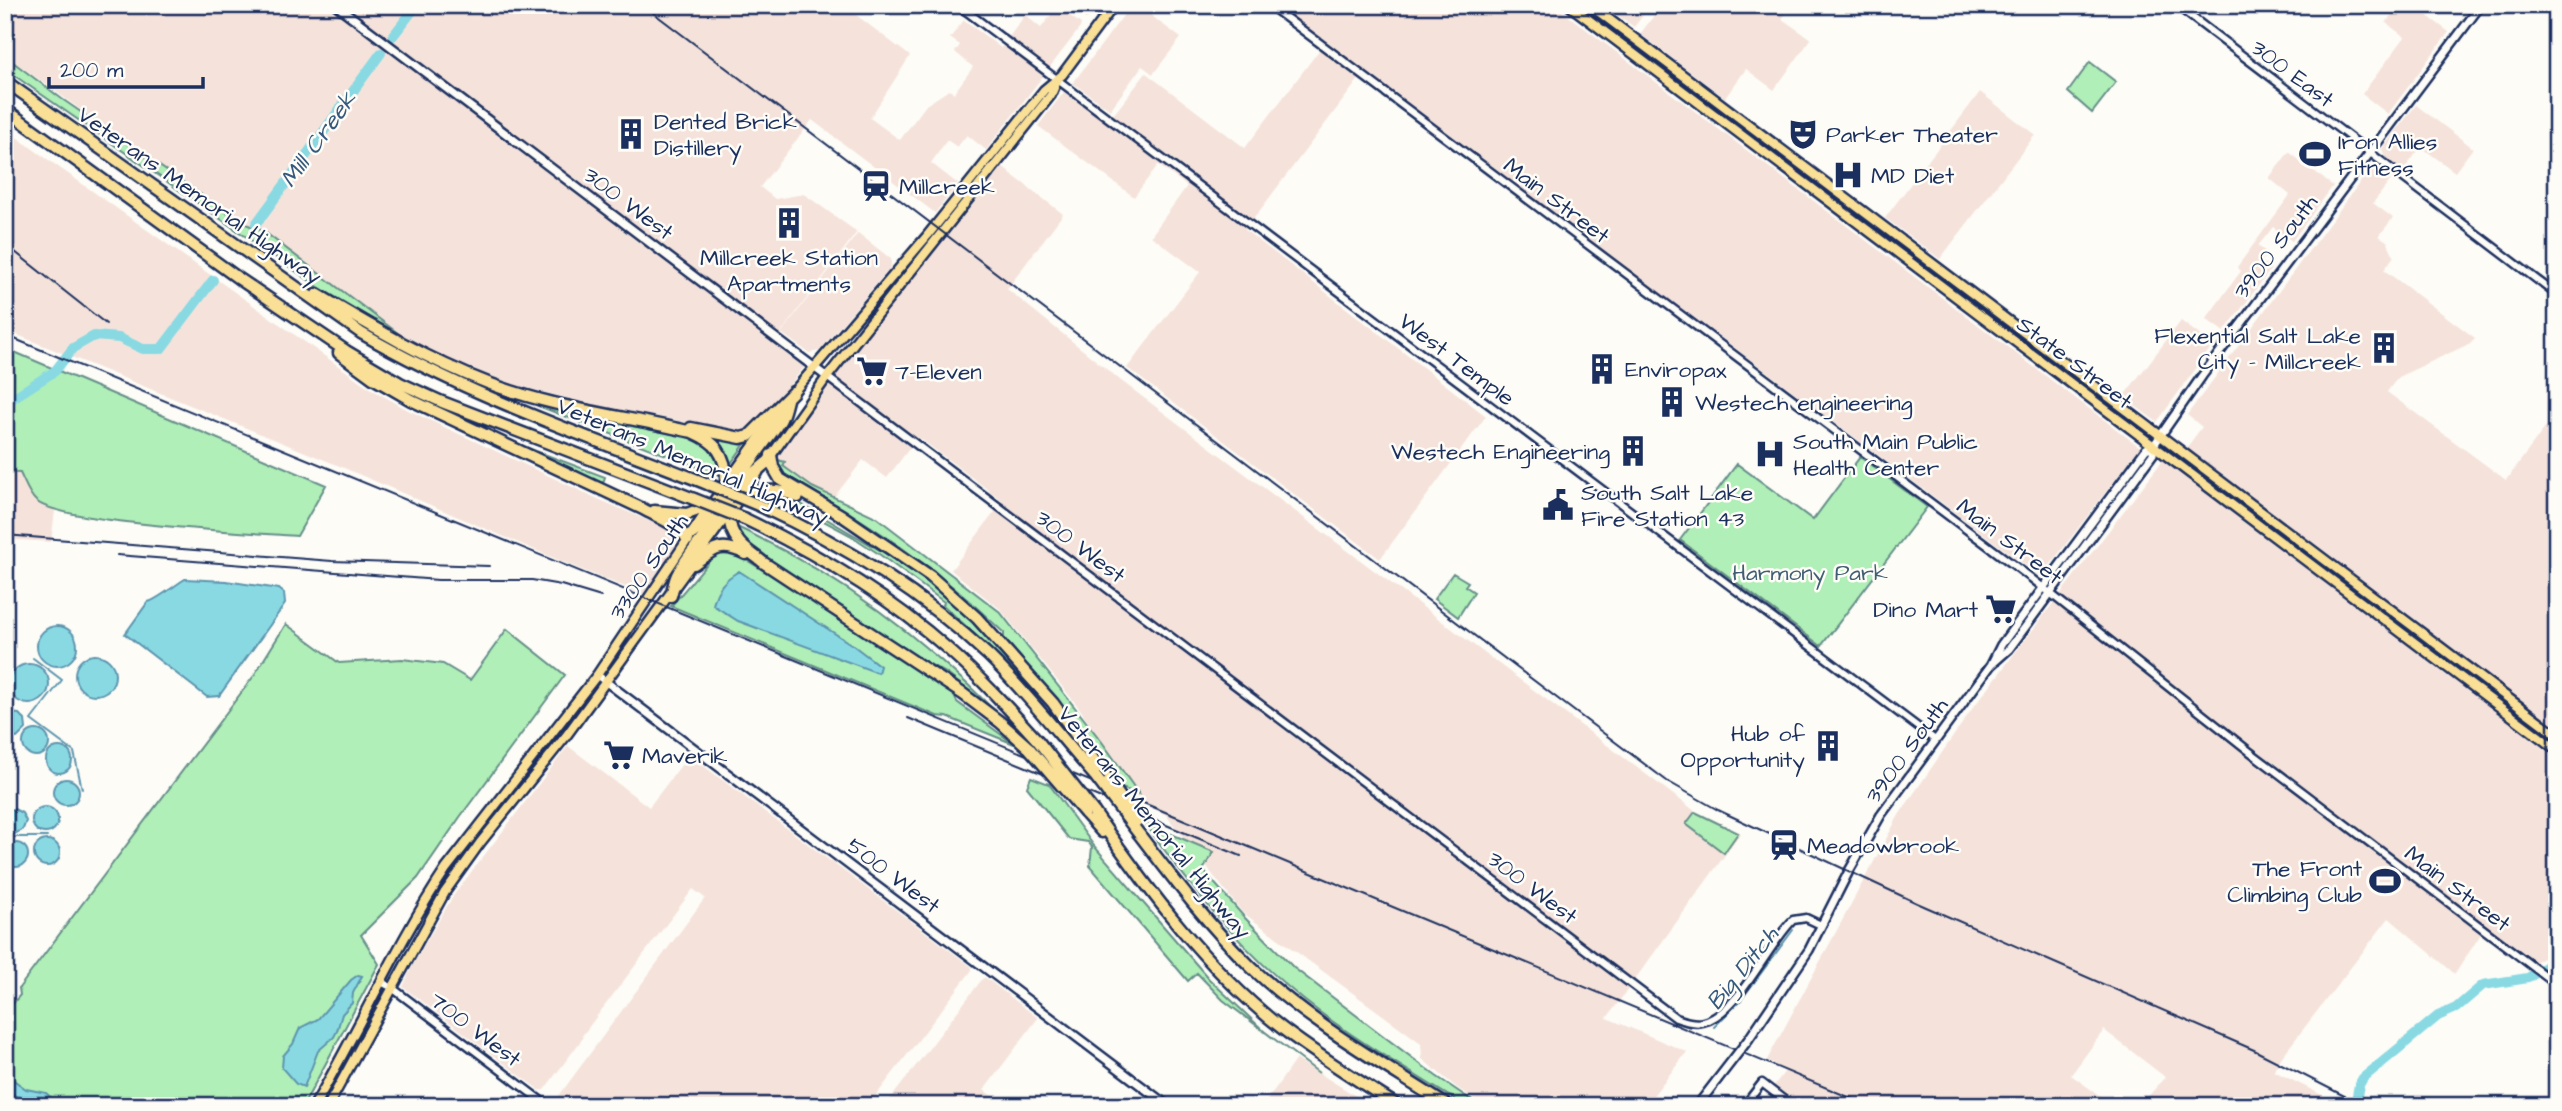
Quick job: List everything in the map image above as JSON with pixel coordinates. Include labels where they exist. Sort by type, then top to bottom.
[{"type":"highway","name":"Veterans Memorial Highway","points":[[5,81],[361,333],[413,363],[457,385],[710,485],[804,526],[853,554],[947,620],[989,657],[1095,776],[1222,937],[1297,1006],[1352,1045],[1448,1106]]},
{"type":"highway","name":"Veterans Memorial Highway","points":[[5,109],[238,278],[346,351],[400,383],[442,402],[745,519],[807,550],[890,603],[964,664],[1038,741],[1130,864],[1208,957],[1240,990],[1281,1027],[1398,1106]]},
{"type":"highway","points":[[252,255],[371,326],[439,362],[489,384],[543,400],[692,432],[708,440],[719,450],[734,491]]},
{"type":"highway","points":[[238,278],[373,378],[411,400],[643,509],[690,537],[723,506]]},
{"type":"highway","points":[[654,423],[704,429],[741,438],[751,435],[770,413],[790,396]]},
{"type":"highway","points":[[671,596],[677,575],[734,491],[744,471],[782,418],[790,396]]},
{"type":"highway","points":[[734,491],[768,459],[780,479],[841,516],[945,588],[1003,645],[1053,703],[1109,781],[1141,832]]},
{"type":"highway","points":[[734,491],[785,492],[878,541]]},
{"type":"highway","points":[[643,509],[687,514],[723,506]]},
{"type":"highway","points":[[723,506],[740,543],[764,563],[963,694],[1000,722],[1090,813]]},
{"type":"highway","points":[[694,564],[713,549],[722,547],[732,548],[764,563]]},
{"type":"main road","name":"300 West","points":[[336,5],[827,377]]},
{"type":"main road","points":[[768,459],[827,377],[1051,95],[1058,79],[1114,5]]},
{"type":"main road","name":"State Street","points":[[1569,5],[2557,750]]},
{"type":"main road","name":"State Street","points":[[1590,5],[2557,735]]},
{"type":"main road","name":"3900 South","points":[[1697,1106],[1794,974],[1881,815],[1991,665],[2009,649],[2146,449],[2162,436],[2202,376],[2480,5]]},
{"type":"main road","points":[[790,396],[903,264],[1044,90],[1058,79]]},
{"type":"main road","points":[[898,290],[905,268],[903,264]]},
{"type":"main road","name":"3300 South","points":[[328,1106],[434,908],[671,596],[694,564],[723,506],[734,491]]},
{"type":"main road","name":"3300 South","points":[[314,1106],[425,902],[446,869],[597,675],[690,537]]},
{"type":"main road","name":"500 West","points":[[597,675],[1168,1106]]},
{"type":"street","name":"West Temple","points":[[958,5],[1935,740]]},
{"type":"street","name":"Main Street","points":[[1269,5],[2047,591],[2249,751],[2556,984]]},
{"type":"street","name":"300 East","points":[[2175,5],[2557,295]]},
{"type":"street","name":"300 West","points":[[827,377],[1667,1012],[1692,1022],[1705,1021],[1719,1013],[1737,995],[1790,923],[1798,918],[1806,918],[1821,925]]},
{"type":"street","name":"700 West","points":[[381,982],[548,1106]]},
{"type":"street","points":[[1744,1106],[1762,1083],[1792,1106]]},
{"type":"shaded area","points":[[5,5],[787,5],[793,10],[797,5],[843,5],[910,56],[870,118],[900,140],[926,105],[949,90],[954,93],[973,67],[955,52],[960,45],[950,38],[964,20],[1001,48],[1025,15],[1041,28],[1057,7],[1081,24],[986,150],[967,135],[957,147],[947,140],[931,163],[958,184],[935,213],[812,120],[760,187],[775,199],[804,194],[857,232],[773,343],[804,367],[754,429],[741,433],[585,403],[496,380],[400,337],[5,55]]},
{"type":"shaded area","points":[[1067,5],[1097,5],[1086,19]]},
{"type":"shaded area","points":[[1131,5],[1137,5],[1181,38],[1153,74],[1142,66],[1110,110],[1073,83]]},
{"type":"shaded area","points":[[1276,5],[1554,5],[2140,447],[2041,577]]},
{"type":"shaded area","points":[[1604,5],[1651,5],[1634,27]]},
{"type":"shaded area","points":[[1662,5],[1792,5],[1782,19],[1811,39],[1774,90],[1746,69],[1725,98],[1640,34]]},
{"type":"shaded area","points":[[2399,5],[2413,5],[2449,32],[2388,114],[2362,94],[2405,37],[2386,23]]},
{"type":"shaded area","points":[[1320,49],[1359,79],[1245,230],[1486,416],[1380,559],[1127,368],[1200,272],[1151,236],[1187,186],[1158,165],[1134,197],[1038,126],[1064,92],[1107,123],[1146,73],[1245,148]]},
{"type":"shaded area","points":[[1980,92],[2035,135],[1940,259],[1885,218]]},
{"type":"shaded area","points":[[2416,105],[2473,148],[2455,172],[2421,147],[2403,171],[2385,157],[2382,149]]},
{"type":"shaded area","points":[[5,129],[371,389],[408,410],[686,537],[648,596],[337,465],[5,330]]},
{"type":"shaded area","points":[[2289,152],[2333,186],[2292,241],[2273,227],[2258,246],[2267,253],[2261,262],[2271,269],[2224,332],[2206,319],[2241,271],[2237,267],[2290,195],[2269,178]]},
{"type":"shaded area","points":[[2372,166],[2391,180],[2373,203],[2393,218],[2379,236],[2387,241],[2394,256],[2384,270],[2475,338],[2469,344],[2398,377],[2387,392],[2506,480],[2557,412],[2557,941],[2542,959],[2522,965],[2481,934],[2455,974],[2389,918],[2281,1058],[2274,1071],[2344,1106],[2140,1106],[2165,1077],[2104,1030],[2071,1075],[2114,1106],[1759,1106],[1785,1071],[1767,1060],[1899,815],[1972,709],[2163,460],[2172,467],[2202,427],[2187,415]]},
{"type":"shaded area","points":[[1002,167],[1063,214],[1007,289],[1120,380],[1695,811],[1741,833],[1607,1018],[1687,1052],[1645,1106],[1484,1106],[1422,1059],[1421,1043],[1242,912],[1165,814],[1140,802],[1080,709],[1000,609],[951,570],[1003,501],[918,437],[887,478],[863,460],[831,501],[778,468],[778,456],[837,373]]},
{"type":"shaded area","points":[[858,233],[891,259],[891,267],[819,351],[809,353],[781,333]]},
{"type":"shaded area","points":[[2181,321],[2213,345],[2157,422],[2123,397]]},
{"type":"shaded area","points":[[5,472],[20,473],[35,501],[55,511],[51,542],[5,539]]},
{"type":"shaded area","points":[[568,746],[649,807],[689,755],[972,967],[868,1106],[561,1106],[555,1101],[705,898],[693,889],[544,1090],[539,1090],[403,987],[412,966],[453,896]]},
{"type":"shaded area","points":[[983,978],[1038,1018],[984,1090],[1005,1106],[885,1106]]},
{"type":"shaded area","points":[[1296,1059],[1372,1106],[1263,1106]]},
{"type":"green space","points":[[5,56],[62,99],[241,222],[263,231],[411,343],[337,300],[5,69]]},
{"type":"green space","points":[[2090,62],[2116,82],[2092,113],[2068,92]]},
{"type":"green space","points":[[5,348],[326,485],[297,536],[159,526],[52,509],[33,498],[20,473],[5,472]]},
{"type":"green space","points":[[539,404],[597,419],[694,438],[712,453],[721,476],[538,406]]},
{"type":"green space","points":[[710,435],[734,442],[747,441],[729,466]]},
{"type":"green space","points":[[499,437],[605,477],[603,483],[589,478]]},
{"type":"green space","name":"Harmony Park","points":[[1860,457],[1927,507],[1821,646],[1680,540],[1737,464],[1813,520]]},
{"type":"green space","points":[[778,460],[785,462],[783,466],[812,487],[876,517],[1000,612],[1102,742],[1139,794],[1118,787],[1059,703],[1004,638],[1004,633],[953,587],[901,547],[846,511],[787,476],[786,478],[778,468]]},
{"type":"green space","points":[[764,495],[789,497],[912,569],[960,608],[1021,673],[1019,675],[943,605],[944,602],[879,554],[850,535],[779,497],[774,499]]},
{"type":"green space","points":[[735,526],[806,563],[874,607],[937,657],[996,712],[946,673],[743,542]]},
{"type":"green space","points":[[716,553],[735,553],[781,581],[953,694],[957,702],[1014,744],[947,717],[937,716],[671,606]]},
{"type":"green space","points":[[1453,573],[1468,582],[1465,586],[1474,592],[1458,617],[1434,599]]},
{"type":"green space","points":[[286,624],[339,663],[402,659],[443,664],[470,680],[507,629],[565,675],[418,878],[361,935],[379,964],[303,1106],[23,1106],[5,1092],[5,1013],[20,995],[19,988],[253,677]]},
{"type":"green space","points":[[1031,777],[1049,784],[1094,846],[1209,979],[1265,1032],[1223,1000],[1197,973],[1188,981],[1090,866],[1092,847],[1088,842],[1069,839],[1027,787]]},
{"type":"green space","points":[[1695,812],[1738,833],[1724,853],[1686,824]]},
{"type":"green space","points":[[1145,823],[1214,852],[1203,870],[1294,968],[1436,1076],[1480,1106],[1465,1106],[1344,1029],[1282,982],[1219,918]]},
{"type":"water","points":[[739,571],[854,646],[880,666],[878,673],[738,621],[713,605],[722,585]]},
{"type":"water","points":[[185,579],[226,581],[279,589],[284,593],[285,604],[219,696],[207,697],[125,634],[148,602]]},
{"type":"water","points":[[57,626],[71,632],[77,646],[71,660],[57,666],[43,660],[37,646],[43,632]]},
{"type":"water","points":[[95,655],[109,661],[115,675],[109,689],[95,695],[81,689],[75,675],[81,661]]},
{"type":"water","points":[[29,664],[43,670],[49,684],[43,698],[29,704],[15,698],[9,684],[15,670]]},
{"type":"water","points":[[19,714],[25,720],[26,729],[17,738],[5,736],[5,715]]},
{"type":"water","points":[[36,730],[45,734],[49,743],[45,752],[36,756],[27,752],[23,743],[27,734]]},
{"type":"water","points":[[59,747],[68,751],[72,760],[68,769],[59,773],[50,769],[46,760],[50,751]]},
{"type":"water","points":[[66,779],[75,783],[79,792],[75,801],[66,805],[57,801],[53,792],[57,783]]},
{"type":"water","points":[[45,807],[54,811],[58,820],[54,829],[45,833],[36,829],[32,820],[36,811]]},
{"type":"water","points":[[14,809],[22,813],[26,821],[23,829],[13,835],[5,832],[5,812]]},
{"type":"water","points":[[47,840],[56,844],[60,853],[56,862],[47,866],[38,862],[34,853],[38,844]]},
{"type":"water","points":[[16,843],[25,846],[28,855],[25,864],[16,867],[7,864],[4,855],[7,846]]},
{"type":"water","points":[[358,975],[362,976],[353,993],[352,1003],[342,1014],[334,1037],[318,1051],[304,1087],[296,1084],[282,1068],[283,1056],[293,1044],[300,1028],[318,1019]]},
{"type":"water","points":[[8,1076],[26,1089],[46,1093],[60,1106],[31,1106],[5,1089],[5,1077]]},
{"type":"waterway","name":"Mill Creek","points":[[393,36],[417,5]]},
{"type":"waterway","name":"Mill Creek","points":[[256,224],[381,53]]},
{"type":"waterway","name":"Mill Creek","points":[[5,403],[55,371],[73,348],[94,336],[119,338],[143,349],[161,349],[213,280]]},
{"type":"waterway","points":[[33,658],[62,680],[31,720],[74,752],[82,789]]},
{"type":"waterway","points":[[5,837],[47,837]]},
{"type":"waterway","name":"Big Ditch","points":[[1714,1027],[1741,1000],[1793,930]]},
{"type":"waterway","points":[[2355,1106],[2363,1078],[2438,1016],[2456,1008],[2483,985],[2528,978],[2557,959]]},
{"type":"tram line","points":[[643,5],[1667,781],[1718,810],[1917,903],[2254,1050],[2364,1106]]},
{"type":"railway","points":[[5,244],[106,324]]},
{"type":"railway","points":[[5,335],[1175,816],[1870,1106]]},
{"type":"railway","points":[[5,535],[332,561],[489,566]]},
{"type":"railway","points":[[117,555],[438,580],[532,580],[601,597]]},
{"type":"railway","points":[[908,718],[1241,856]]},
{"type":"place","name":"Dented Brick Distillery","points":[[631,134]]},
{"type":"place","name":"Parker Theater","points":[[1803,134]]},
{"type":"place","name":"Iron Allies Fitness","points":[[2315,154]]},
{"type":"place","name":"MD Diet","points":[[1848,175]]},
{"type":"place","name":"Millcreek","points":[[876,186]]},
{"type":"place","name":"Millcreek Station Apartments","points":[[789,223]]},
{"type":"place","name":"Flexential Salt Lake City - Millcreek","points":[[2384,348]]},
{"type":"place","name":"Enviropax","points":[[1602,369]]},
{"type":"place","name":"7-Eleven","points":[[872,371]]},
{"type":"place","name":"Westech engineering","points":[[1672,402]]},
{"type":"place","name":"Westech Engineering","points":[[1633,451]]},
{"type":"place","name":"South Main Public Health Center","points":[[1770,454]]},
{"type":"place","name":"South Salt Lake Fire Station 43","points":[[1558,505]]},
{"type":"place","name":"Dino Mart","points":[[2001,609]]},
{"type":"place","name":"Hub of Opportunity","points":[[1828,746]]},
{"type":"place","name":"Maverik","points":[[619,755]]},
{"type":"place","name":"Meadowbrook","points":[[1784,845]]},
{"type":"place","name":"The Front Climbing Club","points":[[2385,881]]}]
